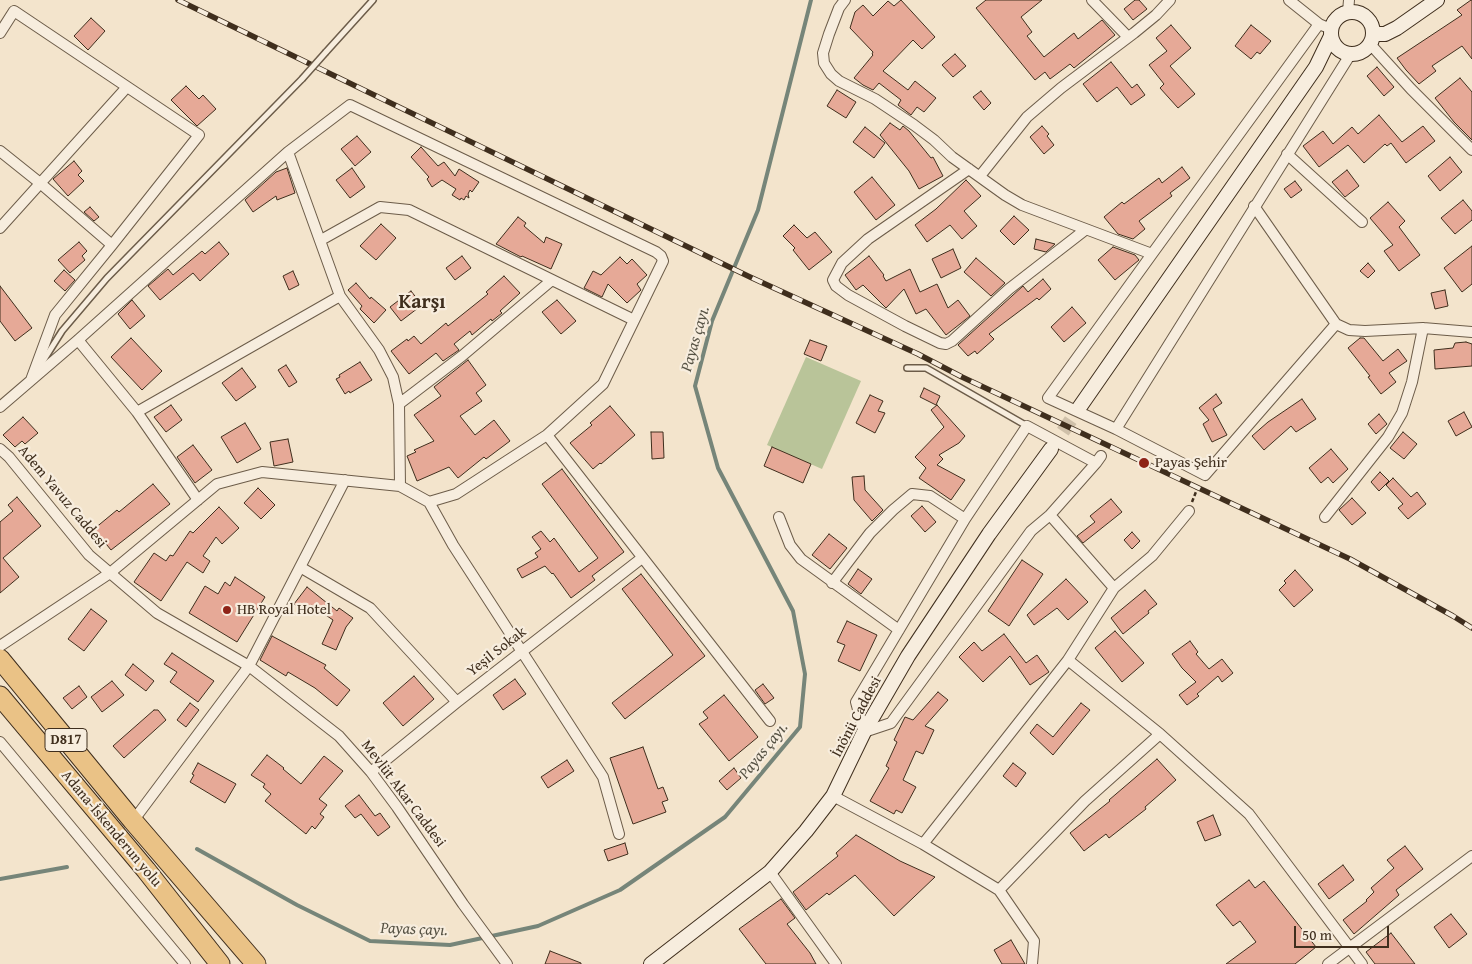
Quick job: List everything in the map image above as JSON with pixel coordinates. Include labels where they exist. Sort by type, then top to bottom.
[{"type":"highway","name":"D817","points":[[0,659],[133,821],[256,964]]},
{"type":"highway","name":"Adana-İskenderun yolu","points":[[0,696],[146,870],[220,964]]},
{"type":"main road","points":[[1372,39],[1397,28],[1437,0]]},
{"type":"main road","points":[[1078,408],[1316,66],[1325,59],[1345,53],[1362,53],[1372,39],[1373,28],[1366,17],[1354,12],[1348,6],[1327,29],[1316,66]]},
{"type":"main road","points":[[1327,29],[1336,48],[1345,53]]},
{"type":"main road","name":"İnönü Caddesi","points":[[655,963],[770,872],[806,831],[833,796],[864,732],[908,656],[989,534],[1051,449]]},
{"type":"street","points":[[845,0],[839,8],[823,53],[824,63],[831,74],[839,81],[875,100],[914,125],[952,157],[1022,205],[1152,254]]},
{"type":"street","points":[[1092,0],[1128,37]]},
{"type":"street","points":[[980,176],[1027,117],[1061,88],[1156,15],[1170,0]]},
{"type":"street","points":[[1289,0],[1327,29],[1152,254],[1048,398],[1205,475],[1336,324]]},
{"type":"street","points":[[0,33],[14,11],[199,135],[112,246],[54,315],[31,381]]},
{"type":"street","points":[[1372,39],[1411,89],[1472,150]]},
{"type":"street","points":[[1116,430],[1287,154],[1345,53]]},
{"type":"street","points":[[0,228],[127,86]]},
{"type":"street","points":[[0,407],[78,340],[288,152],[350,105],[656,252],[663,261],[662,267],[603,384],[547,435],[456,494],[429,502]]},
{"type":"street","points":[[0,151],[112,246]]},
{"type":"street","points":[[288,152],[340,296],[379,350],[393,377],[399,404],[400,486]]},
{"type":"street","points":[[1287,154],[1362,222]]},
{"type":"street","points":[[969,169],[868,239],[842,263],[833,280],[836,286],[848,295],[905,326],[946,344],[952,341],[1009,289],[1085,230]]},
{"type":"street","points":[[1254,206],[1336,324],[1349,330],[1364,331],[1423,328],[1472,332]]},
{"type":"street","points":[[321,240],[380,207],[409,210],[634,320]]},
{"type":"street","points":[[399,404],[462,356],[552,280]]},
{"type":"street","points":[[137,412],[340,296]]},
{"type":"street","points":[[1325,517],[1388,437],[1402,413],[1412,382],[1423,328]]},
{"type":"street","points":[[78,340],[137,412],[198,500]]},
{"type":"street","points":[[1027,426],[1098,459],[1050,515],[1031,531],[891,723],[864,732],[856,702],[965,519],[1027,426]]},
{"type":"street","points":[[547,435],[770,721]]},
{"type":"street","name":"Adem Yavuz Caddesi","points":[[0,449],[9,457],[89,555],[157,613],[249,666]]},
{"type":"street","points":[[0,646],[110,573],[217,484],[262,472],[400,486],[429,502],[453,544],[604,777],[619,834]]},
{"type":"street","points":[[133,821],[249,666],[346,480]]},
{"type":"street","points":[[832,583],[870,533],[892,510],[912,494],[930,496],[965,519]]},
{"type":"street","points":[[923,844],[1068,660],[1114,588],[1152,556],[1189,511]]},
{"type":"street","points":[[1050,515],[1114,588]]},
{"type":"street","points":[[780,517],[786,536],[795,552],[807,566],[899,630]]},
{"type":"street","name":"Yeşil Sokak","points":[[371,772],[457,702],[642,558]]},
{"type":"street","points":[[300,567],[370,608],[457,702]]},
{"type":"street","points":[[1068,660],[1160,734],[1249,814],[1362,964]]},
{"type":"street","name":"Mevlüt Akar Caddesi","points":[[249,666],[339,736],[371,772],[507,964]]},
{"type":"street","points":[[999,890],[1085,801],[1160,734]]},
{"type":"street","points":[[0,742],[185,964]]},
{"type":"street","points":[[833,796],[923,844],[999,890],[1034,941],[1032,964]]},
{"type":"street","points":[[1328,964],[1472,856]]},
{"type":"street","points":[[770,872],[836,964]]},
{"type":"lane","points":[[31,381],[62,331],[107,278],[302,79],[373,0]]},
{"type":"lane","points":[[907,368],[926,368],[1027,426]]},
{"type":"path","points":[[1189,511],[1197,487],[1205,475]]},
{"type":"green space","points":[[806,357],[861,381],[822,469],[767,445]]},
{"type":"building","points":[[901,0],[935,37],[922,49],[913,40],[883,71],[908,90],[915,81],[936,98],[924,112],[917,107],[911,115],[898,105],[901,100],[879,83],[873,90],[854,78],[873,55],[873,52],[850,28],[855,12],[863,5],[873,16],[888,1],[894,6]]},
{"type":"building","points":[[986,0],[1042,0],[1021,17],[1032,32],[1027,36],[1044,57],[1074,33],[1078,39],[1102,20],[1115,35],[1074,68],[1070,64],[1050,79],[1045,72],[1035,80],[976,8]]},
{"type":"building","points":[[1135,0],[1139,0],[1147,9],[1133,20],[1124,9]]},
{"type":"building","points":[[1471,0],[1472,59],[1462,46],[1432,66],[1436,71],[1419,84],[1397,58],[1462,15],[1457,10]]},
{"type":"building","points":[[91,18],[105,31],[88,50],[74,36]]},
{"type":"building","points":[[1171,25],[1191,48],[1170,66],[1195,94],[1178,108],[1160,88],[1164,84],[1149,65],[1167,51],[1156,38]]},
{"type":"building","points":[[1251,25],[1271,41],[1260,54],[1257,52],[1251,59],[1235,46]]},
{"type":"building","points":[[955,54],[966,66],[953,77],[942,65]]},
{"type":"building","points":[[1111,62],[1132,88],[1137,84],[1145,95],[1131,105],[1117,87],[1097,102],[1083,84]]},
{"type":"building","points":[[1377,67],[1394,87],[1384,96],[1367,76]]},
{"type":"building","points":[[1460,78],[1472,92],[1472,140],[1454,122],[1435,98]]},
{"type":"building","points":[[186,86],[199,99],[203,95],[216,109],[197,126],[171,100]]},
{"type":"building","points":[[837,90],[856,102],[846,118],[827,106]]},
{"type":"building","points":[[981,91],[991,103],[984,110],[973,97]]},
{"type":"building","points":[[1379,115],[1402,142],[1423,126],[1435,141],[1406,163],[1391,143],[1387,146],[1385,144],[1364,163],[1348,145],[1319,167],[1303,146],[1323,131],[1333,144],[1352,127],[1358,134]]},
{"type":"building","points":[[890,123],[900,130],[903,126],[909,131],[931,158],[933,157],[943,176],[919,189],[909,171],[880,135]]},
{"type":"building","points":[[1042,126],[1049,134],[1047,136],[1054,145],[1044,154],[1030,137]]},
{"type":"building","points":[[865,127],[885,143],[874,158],[853,142]]},
{"type":"building","points":[[357,136],[371,152],[355,166],[341,149]]},
{"type":"building","points":[[421,147],[438,166],[444,162],[455,176],[459,169],[479,182],[472,192],[470,190],[469,198],[466,196],[464,200],[461,198],[460,200],[452,195],[456,189],[442,180],[432,187],[427,179],[429,177],[411,157]]},
{"type":"building","points":[[1450,157],[1462,172],[1440,191],[1428,176]]},
{"type":"building","points":[[74,161],[82,171],[78,175],[84,181],[68,196],[53,179]]},
{"type":"building","points":[[1182,167],[1190,178],[1170,193],[1172,196],[1139,221],[1145,229],[1133,239],[1118,234],[1104,217],[1122,202],[1124,204],[1159,178],[1162,183]]},
{"type":"building","points":[[287,168],[295,193],[277,200],[276,196],[253,212],[245,200],[276,172]]},
{"type":"building","points":[[352,168],[365,187],[350,198],[336,180]]},
{"type":"building","points":[[1347,170],[1359,186],[1345,197],[1332,182]]},
{"type":"building","points":[[872,177],[895,205],[876,220],[854,192]]},
{"type":"building","points":[[966,180],[981,196],[964,211],[977,226],[962,239],[950,225],[927,242],[915,225],[936,209]]},
{"type":"building","points":[[1295,181],[1302,190],[1291,198],[1284,189]]},
{"type":"building","points":[[1463,200],[1472,211],[1472,220],[1455,234],[1441,218]]},
{"type":"building","points":[[1388,202],[1405,221],[1399,227],[1420,255],[1399,271],[1384,251],[1393,245],[1370,218]]},
{"type":"building","points":[[90,207],[99,217],[94,221],[84,212]]},
{"type":"building","points":[[1014,216],[1029,230],[1014,245],[1000,231]]},
{"type":"building","points":[[518,217],[526,223],[524,226],[544,243],[546,237],[562,244],[551,269],[496,244]]},
{"type":"building","points":[[381,224],[396,238],[376,260],[360,246]]},
{"type":"building","points":[[794,225],[807,238],[815,232],[832,252],[809,270],[793,250],[795,248],[783,236]]},
{"type":"building","points":[[1036,239],[1055,244],[1046,252],[1034,249]]},
{"type":"building","points":[[79,242],[87,251],[82,256],[85,260],[70,273],[58,260]]},
{"type":"building","points":[[219,242],[229,254],[200,281],[193,273],[160,300],[148,286],[168,269],[173,275],[202,251],[205,254]]},
{"type":"building","points":[[1472,246],[1472,284],[1462,292],[1444,268]]},
{"type":"building","points":[[1113,247],[1135,255],[1139,260],[1115,280],[1098,260]]},
{"type":"building","points":[[953,249],[961,268],[941,278],[932,259]]},
{"type":"building","points":[[462,256],[471,268],[455,280],[446,268]]},
{"type":"building","points":[[869,256],[884,275],[886,281],[910,269],[920,292],[937,284],[948,308],[958,300],[970,316],[946,335],[926,309],[916,314],[904,289],[886,308],[863,285],[856,290],[845,275]]},
{"type":"building","points":[[620,257],[627,264],[632,259],[647,275],[637,284],[641,290],[627,303],[608,284],[602,297],[584,288],[593,271],[601,275]]},
{"type":"building","points":[[976,258],[1005,283],[991,296],[964,272]]},
{"type":"building","points":[[1368,263],[1375,271],[1368,278],[1360,271]]},
{"type":"building","points":[[64,270],[75,280],[65,291],[54,281]]},
{"type":"building","points":[[293,271],[299,285],[289,290],[283,276]]},
{"type":"building","points":[[504,276],[520,293],[500,311],[502,313],[492,321],[491,319],[472,335],[470,331],[454,344],[459,350],[443,361],[436,353],[409,374],[391,351],[414,336],[421,344],[446,323],[448,326],[488,294],[486,292]]},
{"type":"building","points":[[1043,279],[1051,289],[1039,300],[1037,298],[989,334],[994,339],[977,354],[975,351],[968,356],[958,345],[1023,286],[1028,292]]},
{"type":"building","points":[[356,283],[370,299],[371,297],[386,310],[374,323],[360,309],[362,306],[348,290]]},
{"type":"building","points":[[0,286],[32,328],[15,341],[0,321]]},
{"type":"building","points":[[1445,290],[1448,306],[1435,309],[1431,293]]},
{"type":"building","points":[[411,291],[422,305],[401,321],[390,307]]},
{"type":"building","points":[[132,300],[145,316],[130,329],[118,314]]},
{"type":"building","points":[[557,300],[576,321],[561,334],[542,312]]},
{"type":"building","points":[[1072,307],[1086,323],[1064,342],[1051,327]]},
{"type":"building","points":[[131,338],[162,371],[142,390],[111,357]]},
{"type":"building","points":[[1360,338],[1364,338],[1383,361],[1398,349],[1407,361],[1389,373],[1396,382],[1381,394],[1368,377],[1370,376],[1348,348]]},
{"type":"building","points":[[810,340],[827,346],[821,361],[804,354]]},
{"type":"building","points":[[1466,342],[1472,344],[1472,366],[1435,369],[1434,350],[1453,348],[1455,343]]},
{"type":"building","points":[[468,360],[486,385],[476,393],[482,401],[460,416],[475,435],[494,420],[510,441],[486,459],[484,457],[458,478],[449,467],[417,481],[407,456],[416,452],[414,450],[434,441],[414,415],[441,396],[434,387]]},
{"type":"building","points":[[360,362],[372,380],[345,394],[336,379],[340,377],[339,375]]},
{"type":"building","points":[[286,365],[297,382],[289,387],[278,370]]},
{"type":"building","points":[[242,368],[256,387],[236,401],[222,383]]},
{"type":"building","points":[[924,388],[940,396],[936,405],[920,397]]},
{"type":"building","points":[[1216,394],[1222,403],[1213,409],[1227,435],[1212,442],[1203,424],[1209,420],[1199,408]]},
{"type":"building","points":[[870,395],[883,401],[878,411],[885,413],[875,433],[856,423]]},
{"type":"building","points":[[1302,399],[1316,419],[1296,432],[1291,426],[1264,450],[1252,436],[1268,422]]},
{"type":"building","points":[[171,405],[182,420],[166,432],[154,417]]},
{"type":"building","points":[[937,405],[965,436],[959,443],[939,455],[943,459],[937,465],[965,480],[951,500],[919,478],[926,468],[915,457],[944,427],[931,410]]},
{"type":"building","points":[[610,406],[635,435],[593,469],[570,443],[592,425],[590,423]]},
{"type":"building","points":[[1464,412],[1472,427],[1456,436],[1448,421]]},
{"type":"building","points":[[1379,414],[1387,424],[1376,434],[1368,424]]},
{"type":"building","points":[[23,417],[38,433],[25,444],[22,441],[15,447],[3,435]]},
{"type":"building","points":[[245,423],[261,449],[237,463],[221,437]]},
{"type":"building","points":[[651,432],[663,432],[664,458],[652,459]]},
{"type":"building","points":[[1403,432],[1417,444],[1404,459],[1390,448]]},
{"type":"building","points":[[288,439],[293,462],[274,466],[270,442]]},
{"type":"building","points":[[193,445],[212,470],[195,483],[177,457]]},
{"type":"building","points":[[772,447],[811,464],[803,483],[764,466]]},
{"type":"building","points":[[1331,449],[1348,469],[1333,483],[1328,477],[1321,483],[1309,468]]},
{"type":"building","points":[[562,469],[624,552],[592,576],[595,580],[571,598],[553,573],[545,566],[522,578],[517,569],[538,557],[535,553],[541,549],[532,537],[541,531],[550,542],[554,538],[579,572],[598,558],[542,484]]},
{"type":"building","points":[[1380,472],[1389,481],[1379,491],[1371,482]]},
{"type":"building","points":[[864,476],[865,490],[883,510],[872,521],[854,500],[852,477]]},
{"type":"building","points":[[1393,478],[1411,497],[1417,492],[1426,504],[1408,519],[1398,508],[1403,504],[1386,485]]},
{"type":"building","points":[[153,484],[170,504],[111,550],[94,529],[117,510],[119,512]]},
{"type":"building","points":[[258,488],[275,505],[261,519],[244,503]]},
{"type":"building","points":[[17,497],[41,526],[3,558],[19,577],[0,593],[0,522],[13,511],[8,505]]},
{"type":"building","points":[[1352,498],[1366,513],[1352,525],[1339,510]]},
{"type":"building","points":[[1111,499],[1122,512],[1083,543],[1077,536],[1095,522],[1090,516]]},
{"type":"building","points":[[922,506],[936,522],[925,532],[911,516]]},
{"type":"building","points":[[219,507],[239,528],[222,544],[216,537],[203,556],[210,561],[203,573],[187,562],[161,601],[134,582],[154,553],[166,561],[170,555],[173,556],[190,531],[193,533]]},
{"type":"building","points":[[1132,532],[1140,541],[1132,549],[1124,540]]},
{"type":"building","points":[[829,534],[847,548],[830,569],[812,555]]},
{"type":"building","points":[[1022,560],[1043,574],[1009,626],[988,611]]},
{"type":"building","points":[[858,569],[872,579],[861,594],[848,584]]},
{"type":"building","points":[[1295,570],[1313,590],[1294,607],[1279,590],[1286,583],[1284,581]]},
{"type":"building","points":[[641,574],[705,656],[625,719],[612,703],[673,655],[622,589]]},
{"type":"building","points":[[235,577],[265,597],[237,642],[189,613],[205,586],[218,594],[225,582],[230,586]]},
{"type":"building","points":[[1066,579],[1088,602],[1068,620],[1057,608],[1034,625],[1027,615]]},
{"type":"building","points":[[307,587],[337,611],[339,608],[353,618],[346,627],[336,650],[322,644],[333,620],[311,605],[304,613],[294,604]]},
{"type":"building","points":[[1145,590],[1157,604],[1123,634],[1111,618]]},
{"type":"building","points":[[91,609],[107,621],[84,651],[68,639]]},
{"type":"building","points":[[847,621],[877,635],[860,671],[838,661],[845,645],[837,642]]},
{"type":"building","points":[[1115,631],[1144,663],[1122,682],[1095,648]]},
{"type":"building","points":[[1004,634],[1026,663],[1037,655],[1049,672],[1030,685],[1010,656],[983,682],[959,657],[974,642],[982,651]]},
{"type":"building","points":[[272,636],[326,665],[324,668],[350,690],[337,706],[315,688],[288,672],[286,676],[260,660]]},
{"type":"building","points":[[1190,641],[1198,652],[1196,654],[1209,669],[1222,659],[1233,673],[1222,682],[1218,676],[1197,694],[1199,696],[1187,705],[1179,695],[1196,682],[1182,668],[1172,654]]},
{"type":"building","points":[[172,653],[214,681],[198,702],[170,682],[177,672],[164,664]]},
{"type":"building","points":[[133,664],[154,681],[146,691],[125,675]]},
{"type":"building","points":[[414,676],[434,699],[403,726],[383,703]]},
{"type":"building","points":[[515,679],[526,694],[503,710],[493,695]]},
{"type":"building","points":[[112,681],[124,695],[102,712],[91,697]]},
{"type":"building","points":[[763,684],[774,698],[765,704],[755,690]]},
{"type":"building","points":[[79,686],[87,697],[72,709],[63,698]]},
{"type":"building","points":[[938,692],[948,700],[925,726],[934,730],[923,754],[916,751],[903,780],[916,787],[902,813],[896,810],[894,814],[870,801],[889,768],[886,766],[897,742],[894,740],[905,717],[913,720]]},
{"type":"building","points":[[724,695],[758,737],[729,761],[699,724],[708,718],[703,712]]},
{"type":"building","points":[[190,703],[199,710],[186,727],[177,720]]},
{"type":"building","points":[[1081,703],[1090,710],[1053,755],[1030,733],[1037,724],[1053,737]]},
{"type":"building","points":[[154,710],[158,710],[166,720],[124,758],[113,746]]},
{"type":"building","points":[[643,747],[658,789],[663,787],[668,800],[662,802],[666,812],[633,824],[610,758]]},
{"type":"building","points":[[267,755],[301,784],[324,756],[343,771],[319,799],[327,805],[320,814],[324,817],[315,829],[312,826],[306,834],[265,801],[271,794],[263,787],[265,784],[251,775]]},
{"type":"building","points":[[1157,759],[1176,780],[1145,807],[1146,809],[1109,838],[1106,834],[1084,851],[1070,833],[1110,801]]},
{"type":"building","points":[[567,760],[574,771],[548,788],[541,777]]},
{"type":"building","points":[[198,763],[236,784],[225,803],[190,782]]},
{"type":"building","points":[[1013,763],[1026,773],[1016,787],[1003,776]]},
{"type":"building","points":[[734,768],[741,778],[727,790],[719,781]]},
{"type":"building","points":[[359,795],[375,816],[380,813],[390,827],[378,836],[361,814],[355,818],[345,806]]},
{"type":"building","points":[[1213,815],[1221,835],[1205,841],[1197,822]]},
{"type":"building","points":[[856,835],[900,861],[935,877],[894,916],[855,875],[829,895],[827,893],[806,910],[793,892],[838,856],[836,853]]},
{"type":"building","points":[[625,843],[628,854],[608,861],[604,850]]},
{"type":"building","points":[[1405,846],[1423,869],[1396,890],[1399,895],[1354,934],[1343,920],[1367,901],[1374,892],[1371,888],[1394,868],[1387,860]]},
{"type":"building","points":[[1343,865],[1354,880],[1329,899],[1318,884]]},
{"type":"building","points":[[1249,880],[1255,888],[1264,881],[1316,947],[1295,964],[1226,964],[1256,942],[1240,921],[1233,926],[1216,905]]},
{"type":"building","points":[[781,899],[795,918],[787,924],[810,953],[816,964],[766,964],[739,929]]},
{"type":"building","points":[[1451,914],[1467,934],[1449,948],[1434,927]]},
{"type":"building","points":[[1391,933],[1415,964],[1375,964],[1366,952]]},
{"type":"building","points":[[1011,940],[1025,964],[1002,964],[994,950]]},
{"type":"building","points":[[550,951],[581,963],[581,964],[545,964]]},
{"type":"waterway","name":"Payas çayı.","points":[[197,849],[297,905],[370,941],[450,945],[538,926],[620,890],[725,817],[800,727],[805,674],[793,611],[718,468],[695,386],[712,321],[758,210],[811,0]]},
{"type":"waterway","points":[[0,879],[67,867]]},
{"type":"tunnel","points":[[1051,449],[1079,408]]},
{"type":"railway","points":[[178,0],[750,277],[918,354],[962,377],[1350,559],[1472,628]]},
{"type":"place","name":"Payas Şehi̇r","points":[[1144,463]]},
{"type":"place","name":"HB Royal Hotel","points":[[227,610]]},
{"type":"district","name":"Karşı","points":[[422,303]]}]
